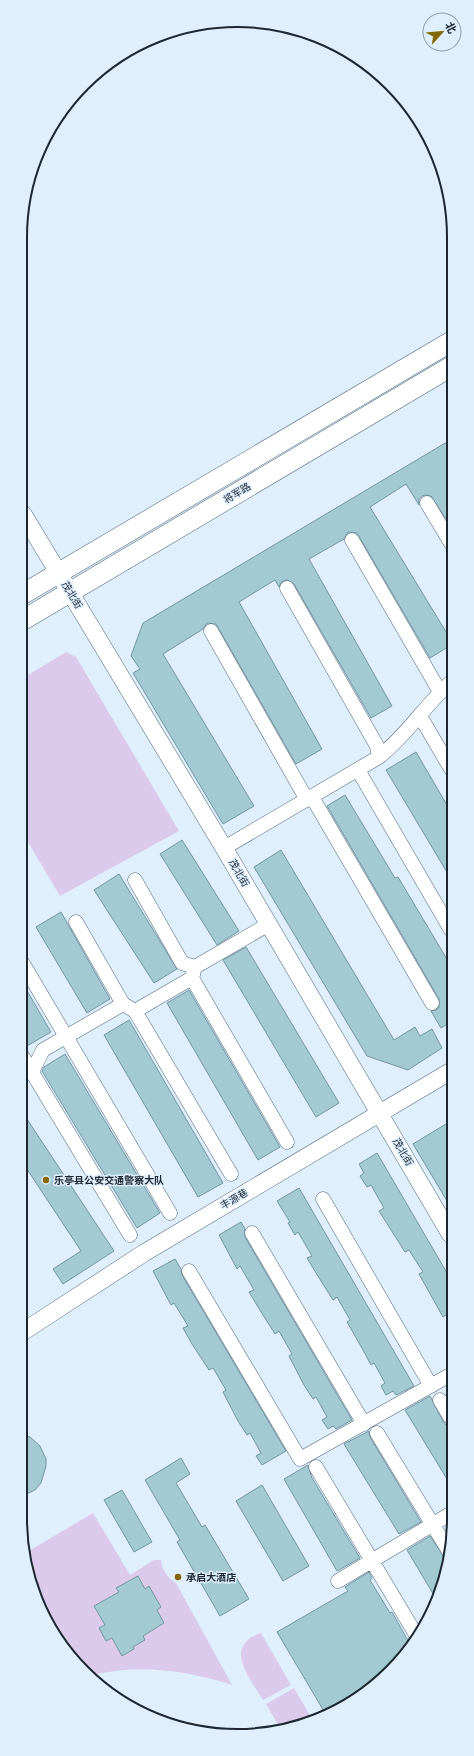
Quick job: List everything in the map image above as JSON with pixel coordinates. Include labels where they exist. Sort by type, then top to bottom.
[{"type":"main road","points":[[27,592],[447,344]]},
{"type":"main road","name":"将军路","points":[[27,618],[447,369]]},
{"type":"street","points":[[427,503],[447,537]]},
{"type":"street","name":"茂北街","points":[[27,521],[224,848],[381,1113],[447,1229]]},
{"type":"street","points":[[352,540],[440,692]]},
{"type":"street","points":[[287,588],[377,746],[379,758]]},
{"type":"street","points":[[211,631],[432,1003]]},
{"type":"street","points":[[224,848],[379,758],[393,746],[447,686]]},
{"type":"street","points":[[420,716],[447,762]]},
{"type":"street","points":[[358,770],[447,923]]},
{"type":"street","points":[[135,880],[182,963],[194,972],[287,1142]]},
{"type":"street","points":[[76,922],[231,1174]]},
{"type":"street","points":[[32,1072],[43,1050],[66,1037],[129,1008],[194,972],[269,924]]},
{"type":"street","points":[[27,971],[170,1213]]},
{"type":"street","points":[[27,1064],[130,1235]]},
{"type":"street","name":"丰源巷","points":[[27,1329],[144,1253],[447,1073]]},
{"type":"street","points":[[323,1199],[431,1386]]},
{"type":"street","points":[[252,1233],[364,1424]]},
{"type":"street","points":[[189,1271],[300,1459],[447,1377]]},
{"type":"street","points":[[440,1400],[447,1412]]},
{"type":"street","points":[[377,1433],[445,1545]]},
{"type":"street","points":[[316,1467],[414,1632]]},
{"type":"street","points":[[338,1582],[447,1516]]},
{"type":"shaded area","points":[[66,652],[76,657],[179,831],[60,896],[27,840],[27,676]]},
{"type":"shaded area","points":[[93,1513],[130,1575],[154,1560],[161,1560],[164,1570],[170,1579],[176,1583],[232,1685],[179,1672],[138,1669],[96,1674],[70,1647],[55,1624],[38,1587],[30,1550]]},
{"type":"shaded area","points":[[261,1633],[291,1685],[263,1700],[246,1672],[241,1656],[242,1649],[246,1641]]},
{"type":"shaded area","points":[[294,1688],[310,1716],[278,1725],[266,1704]]},
{"type":"building","points":[[447,442],[447,520],[431,496],[422,496],[419,499],[419,505],[406,484],[370,507],[447,633],[447,647],[430,658],[357,533],[348,532],[344,539],[309,559],[392,706],[371,718],[294,584],[287,580],[282,581],[279,587],[275,580],[239,602],[322,749],[296,764],[216,624],[207,623],[203,629],[163,654],[254,806],[223,824],[133,673],[140,669],[131,656],[143,623]]},
{"type":"building","points":[[416,752],[447,805],[447,872],[386,770]]},
{"type":"building","points":[[345,795],[395,878],[398,877],[447,959],[447,1024],[441,1028],[431,1011],[439,1008],[439,999],[327,806]]},
{"type":"building","points":[[182,840],[239,931],[217,945],[160,854]]},
{"type":"building","points":[[281,850],[394,1040],[415,1027],[420,1036],[432,1029],[442,1048],[408,1070],[367,1056],[254,867]]},
{"type":"building","points":[[119,874],[177,969],[154,983],[94,890]]},
{"type":"building","points":[[61,912],[110,999],[87,1013],[36,927]]},
{"type":"building","points":[[246,947],[339,1103],[316,1117],[223,960]]},
{"type":"building","points":[[189,990],[280,1147],[258,1160],[167,1003]]},
{"type":"building","points":[[27,991],[51,1032],[27,1046]]},
{"type":"building","points":[[129,1020],[223,1183],[198,1197],[104,1035]]},
{"type":"building","points":[[65,1054],[160,1213],[137,1228],[42,1071],[44,1067]]},
{"type":"building","points":[[27,1119],[114,1251],[63,1284],[53,1269],[81,1251],[27,1169]]},
{"type":"building","points":[[446,1124],[447,1126],[447,1201],[413,1144]]},
{"type":"building","points":[[377,1153],[447,1273],[447,1315],[443,1317],[419,1274],[423,1272],[409,1250],[405,1252],[379,1211],[384,1208],[371,1185],[367,1187],[360,1176],[364,1173],[359,1164]]},
{"type":"building","points":[[299,1188],[414,1386],[396,1395],[393,1391],[386,1395],[381,1386],[385,1383],[374,1363],[371,1365],[347,1322],[350,1320],[337,1297],[333,1300],[316,1273],[307,1258],[312,1256],[298,1232],[295,1235],[288,1223],[290,1222],[277,1201]]},
{"type":"building","points":[[241,1222],[245,1229],[245,1237],[352,1420],[336,1429],[333,1426],[328,1429],[322,1420],[327,1417],[316,1397],[313,1399],[304,1385],[289,1356],[292,1354],[279,1331],[275,1334],[258,1307],[249,1292],[254,1290],[240,1266],[237,1269],[219,1235]]},
{"type":"building","points":[[175,1259],[181,1269],[182,1275],[286,1451],[262,1465],[256,1456],[261,1453],[250,1433],[247,1435],[238,1421],[223,1392],[226,1390],[213,1368],[209,1370],[192,1344],[183,1328],[188,1326],[174,1303],[171,1305],[153,1271]]},
{"type":"building","points":[[430,1396],[447,1426],[447,1479],[405,1410]]},
{"type":"building","points":[[369,1431],[370,1437],[421,1522],[399,1534],[344,1444]]},
{"type":"building","points":[[27,1436],[40,1446],[46,1459],[46,1466],[41,1483],[35,1490],[27,1494]]},
{"type":"building","points":[[181,1458],[190,1474],[176,1483],[202,1527],[205,1525],[249,1599],[220,1616],[177,1542],[180,1540],[145,1480]]},
{"type":"building","points":[[308,1465],[312,1478],[360,1558],[337,1571],[284,1479]]},
{"type":"building","points":[[262,1485],[309,1566],[283,1581],[236,1501]]},
{"type":"building","points":[[122,1490],[152,1542],[134,1552],[104,1500]]},
{"type":"building","points":[[430,1536],[444,1556],[433,1594],[407,1550]]},
{"type":"building","points":[[369,1572],[372,1578],[370,1580],[390,1613],[392,1612],[408,1641],[395,1657],[365,1686],[342,1701],[323,1710],[277,1632],[348,1591],[345,1587]]},
{"type":"building","points":[[138,1576],[145,1589],[149,1586],[161,1607],[157,1610],[164,1623],[143,1636],[145,1640],[122,1656],[112,1638],[106,1641],[99,1628],[105,1625],[94,1606],[119,1592],[116,1588]]},
{"type":"place","name":"乐亭县公安交通警察大队","points":[[46,1180]]},
{"type":"place","name":"承启大酒店","points":[[178,1577]]}]
